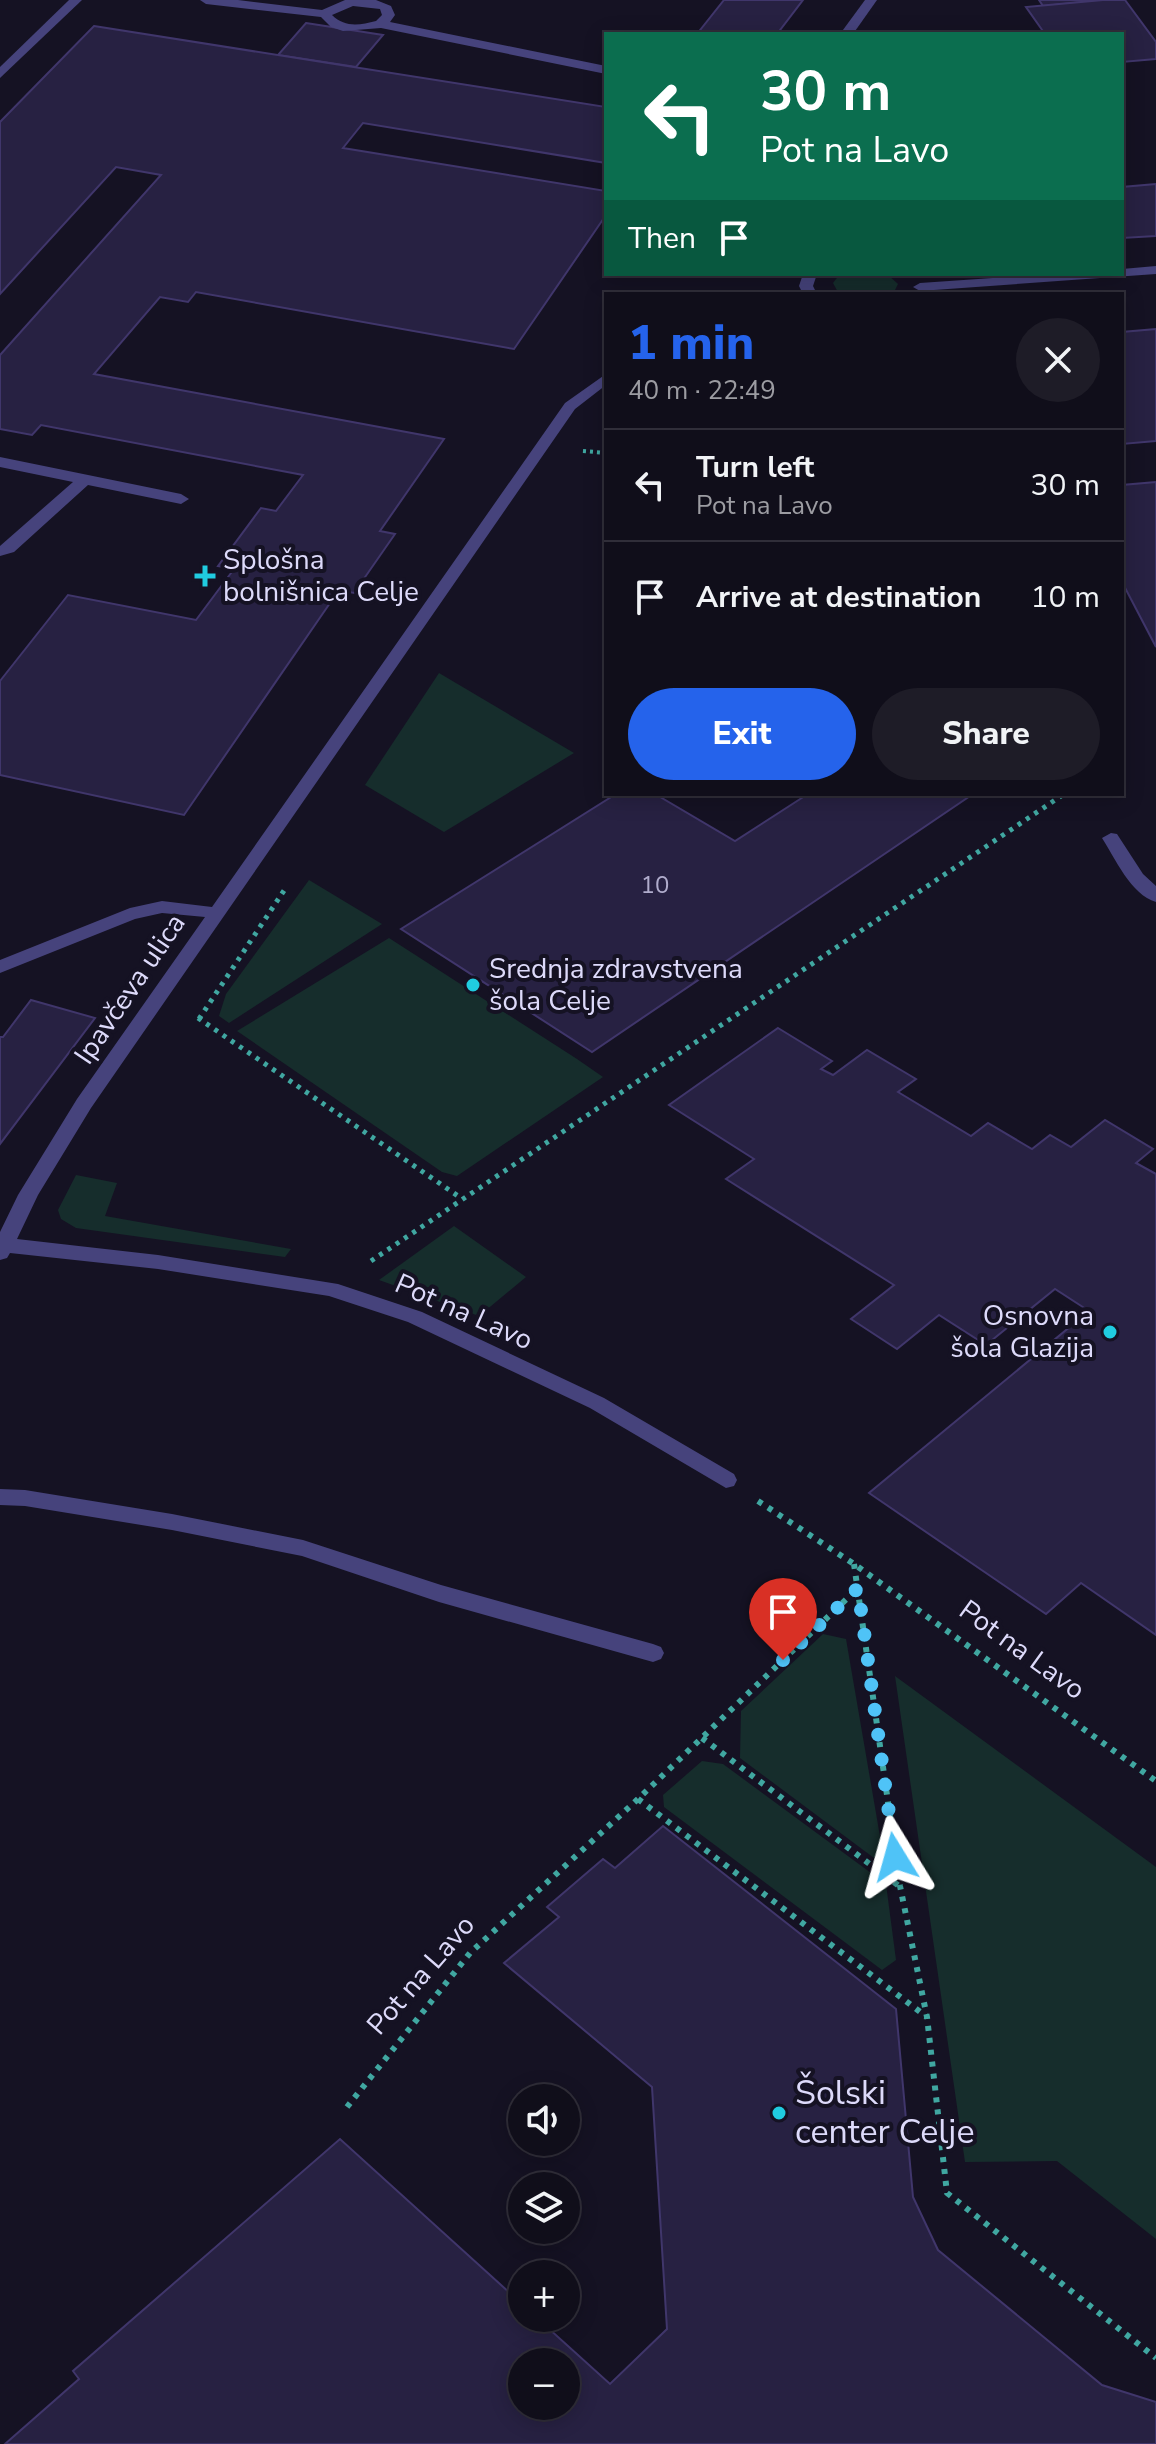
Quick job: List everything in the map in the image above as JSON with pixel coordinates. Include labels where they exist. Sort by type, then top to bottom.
[{"type":"street","points":[[0,74],[76,0]]},
{"type":"street","points":[[206,0],[325,14]]},
{"type":"street","points":[[325,14],[332,6],[349,0],[369,0],[385,6],[389,15],[381,24]]},
{"type":"street","points":[[847,32],[871,0]]},
{"type":"street","points":[[325,14],[330,22],[344,28],[381,24],[604,70]]},
{"type":"street","points":[[1124,273],[1156,270]]},
{"type":"street","points":[[917,285],[1078,276]]},
{"type":"street","points":[[217,913],[570,406],[604,380]]},
{"type":"street","points":[[0,462],[181,499]]},
{"type":"street","points":[[0,551],[8,549],[84,480]]},
{"type":"street","points":[[1111,838],[1137,878],[1156,896]]},
{"type":"street","name":"Ipavčeva ulica","points":[[0,967],[130,914],[162,907],[217,913],[84,1104],[28,1195],[1,1249]]},
{"type":"street","name":"Pot na Lavo","points":[[1,1249],[158,1262],[331,1289],[415,1317],[597,1403],[726,1480]]},
{"type":"street","points":[[0,1497],[25,1498],[172,1522],[303,1548],[439,1593],[653,1653]]},
{"type":"path","points":[[331,1289],[461,1198],[1061,796]]},
{"type":"path","points":[[162,994],[461,1198]]},
{"type":"path","name":"Pot na Lavo","points":[[726,1480],[854,1564],[1156,1781]]},
{"type":"path","points":[[854,1564],[900,1886],[927,2017],[947,2193],[1156,2358]]},
{"type":"path","name":"Pot na Lavo","points":[[347,2107],[470,1953],[638,1799],[858,1588]]},
{"type":"path","points":[[701,1738],[900,1886]]},
{"type":"path","points":[[638,1799],[927,2017]]},
{"type":"green space","points":[[838,276],[889,276],[898,284],[894,292],[838,292],[833,283]]},
{"type":"green space","points":[[439,673],[574,753],[444,832],[365,785]]},
{"type":"green space","points":[[309,880],[382,924],[229,1023],[219,1016],[226,994]]},
{"type":"green space","points":[[389,938],[603,1077],[457,1176],[442,1172],[237,1031]]},
{"type":"green space","points":[[76,1175],[117,1183],[105,1216],[291,1249],[285,1257],[76,1228],[61,1219],[58,1210]]},
{"type":"green space","points":[[454,1226],[526,1277],[479,1316],[379,1280]]},
{"type":"green space","points":[[823,1634],[846,1639],[882,1848],[874,1858],[740,1758],[741,1711]]},
{"type":"green space","points":[[895,1676],[1156,1867],[1156,2239],[1057,2161],[965,2162]]},
{"type":"green space","points":[[702,1761],[723,1764],[886,1884],[896,1960],[882,1970],[664,1807],[663,1795]]},
{"type":"building","points":[[724,0],[803,0],[779,32],[699,32]]},
{"type":"building","points":[[1039,0],[1103,0],[1043,6]]},
{"type":"building","points":[[1125,0],[1156,42],[1156,59],[1124,62],[1124,32],[1044,32],[1026,7]]},
{"type":"building","points":[[306,23],[383,35],[356,67],[278,55]]},
{"type":"building","points":[[94,26],[604,107],[604,163],[363,123],[343,148],[604,191],[604,218],[514,349],[196,292],[188,302],[160,297],[94,374],[444,439],[380,531],[395,534],[354,593],[339,590],[184,815],[0,775],[0,681],[68,595],[196,620],[234,569],[218,566],[261,508],[276,511],[303,475],[41,425],[32,435],[0,429],[0,355],[161,175],[116,167],[0,294],[0,122]]},
{"type":"building","points":[[1156,184],[1156,236],[1124,238],[1124,187]]},
{"type":"building","points":[[1156,329],[1156,441],[1124,444],[1124,332]]},
{"type":"building","points":[[1156,482],[1156,647],[1124,586],[1124,485]]},
{"type":"building","points":[[613,796],[658,796],[735,841],[805,796],[970,796],[592,1052],[401,929]]},
{"type":"building","points":[[31,1000],[95,1018],[0,1144],[0,1037]]},
{"type":"building","name":"Osnovna šola Glazija","points":[[778,1028],[832,1061],[821,1069],[833,1075],[867,1050],[916,1079],[898,1092],[971,1136],[988,1123],[1032,1149],[1050,1135],[1071,1147],[1105,1120],[1153,1149],[1136,1163],[1156,1174],[1156,1635],[1081,1583],[1046,1614],[869,1493],[1089,1311],[1055,1289],[986,1345],[939,1315],[897,1349],[851,1319],[894,1285],[726,1179],[754,1159],[669,1105]]},
{"type":"building","name":"Šolski center Celje","points":[[663,1826],[896,2009],[913,2197],[938,2250],[1102,2385],[1156,2402],[1156,2444],[5,2444],[79,2379],[73,2371],[340,2139],[508,2291],[508,2332],[552,2332],[570,2348],[508,2348],[508,2420],[580,2420],[580,2357],[610,2384],[667,2329],[652,2087],[504,1963],[559,1917],[547,1907],[603,1859],[615,1868]]},
{"type":"place","name":"Splošna bolnišnica Celje","points":[[205,576]]},
{"type":"place","name":"Srednja zdravstvena šola Celje","points":[[473,985]]},
{"type":"place","name":"Osnovna šola Glazija","points":[[1110,1332]]},
{"type":"place","name":"Šolski center Celje","points":[[779,2113]]},
{"type":"route","points":[[783,1660],[858,1588],[895,1857]]}]
